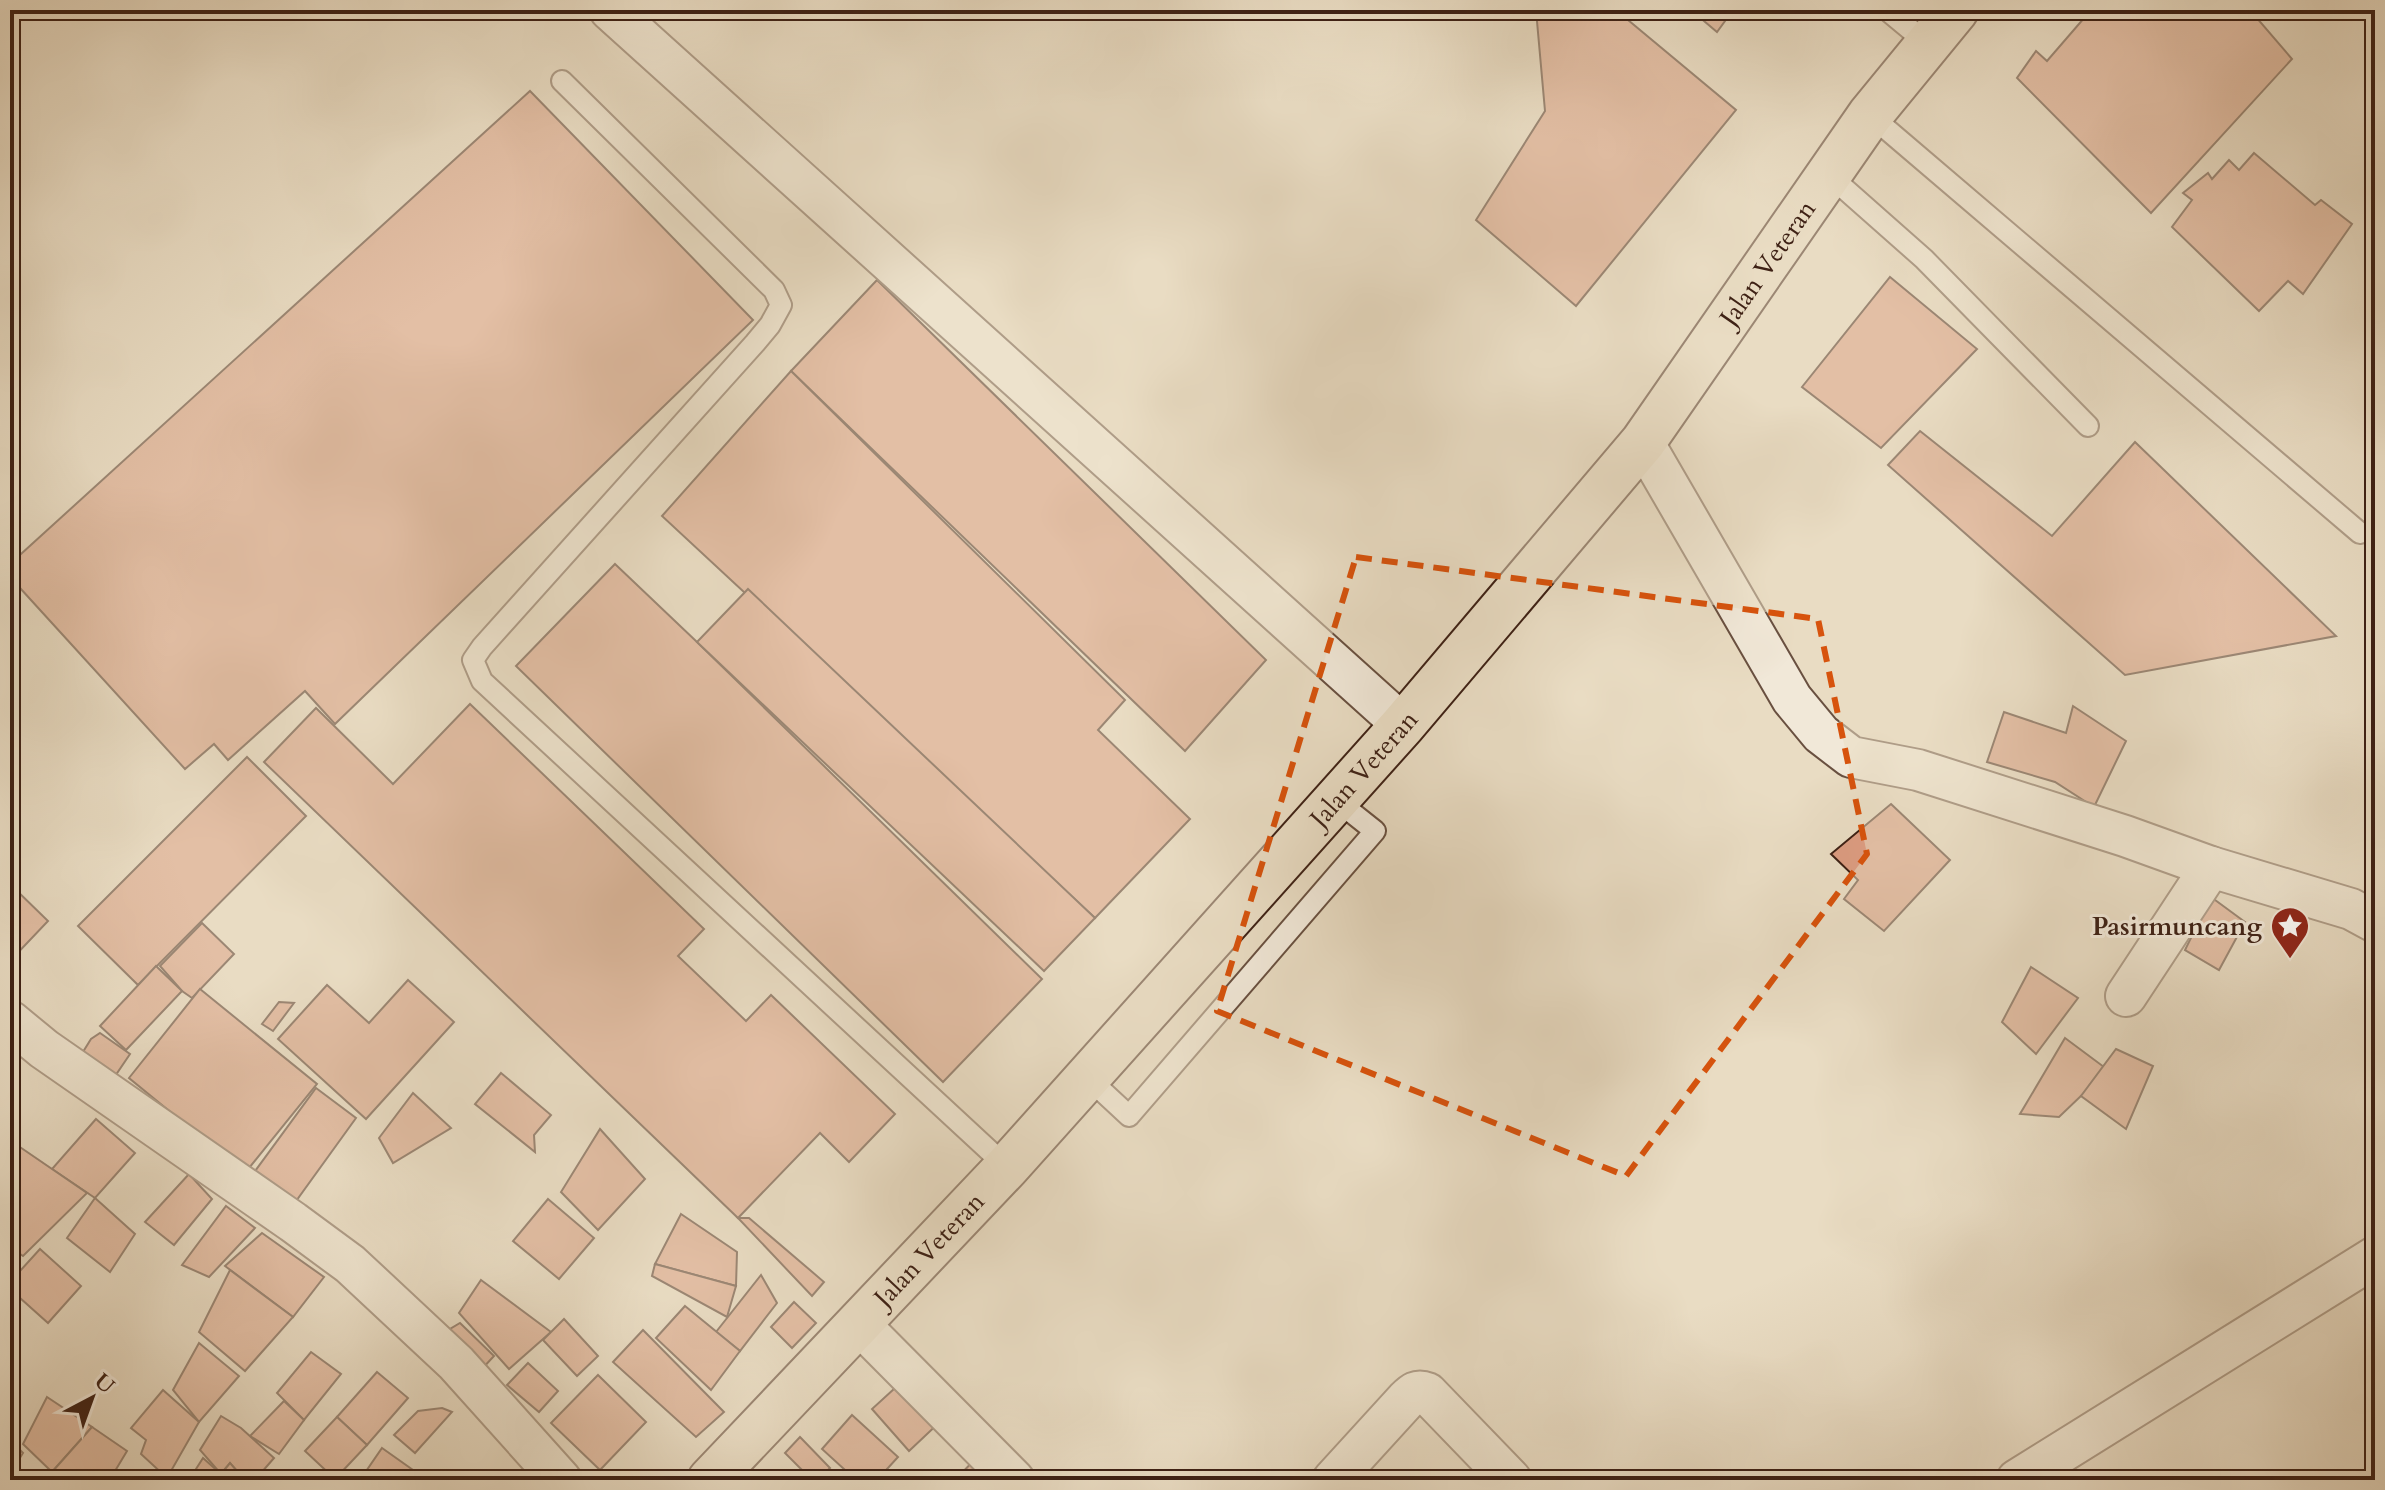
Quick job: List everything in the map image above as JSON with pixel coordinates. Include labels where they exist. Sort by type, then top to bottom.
[{"type":"highway","name":"Jalan Veteran","points":[[710,1480],[1007,1167],[1403,725],[1643,442],[1870,115],[1956,10]]},
{"type":"street","points":[[610,10],[1403,725]]},
{"type":"street","points":[[1643,442],[1792,699],[1821,734],[1851,757],[1918,770],[2125,836],[2211,867],[2351,909],[2375,922]]},
{"type":"street","points":[[2126,996],[2211,867]]},
{"type":"street","points":[[10,1021],[44,1049],[350,1264],[456,1363],[561,1480]]},
{"type":"street","points":[[2017,1480],[2375,1257]]},
{"type":"street","points":[[858,1323],[1014,1480]]},
{"type":"street","points":[[1333,1480],[1406,1400],[1415,1391],[1421,1390],[1511,1480]]},
{"type":"lane","points":[[1887,10],[1928,44]]},
{"type":"lane","points":[[562,81],[774,290],[781,305],[755,343],[473,660],[482,681],[1007,1167]]},
{"type":"lane","points":[[1870,115],[2360,533]]},
{"type":"lane","points":[[1829,175],[1924,259],[2088,426]]},
{"type":"lane","points":[[1087,1077],[1129,1116],[1375,831],[1336,800]]},
{"type":"highlighted area","points":[[1356,557],[1818,619],[1867,854],[1626,1176],[1217,1011]]},
{"type":"building","points":[[1536,10],[1616,10],[1736,110],[1576,306],[1476,220],[1545,111]]},
{"type":"building","points":[[1691,10],[1733,10],[1717,32]]},
{"type":"building","points":[[2091,10],[2250,10],[2292,59],[2151,213],[2017,78],[2036,51],[2047,61]]},
{"type":"building","points":[[530,91],[753,320],[335,724],[305,691],[228,760],[214,744],[185,769],[10,577],[10,564]]},
{"type":"building","points":[[2254,153],[2315,205],[2321,200],[2352,224],[2303,294],[2288,281],[2259,311],[2172,227],[2192,200],[2183,193],[2208,173],[2212,179],[2229,160],[2239,170]]},
{"type":"building","points":[[1890,277],[1977,349],[1881,448],[1802,387]]},
{"type":"building","points":[[877,280],[1266,660],[1185,751],[791,371]]},
{"type":"building","points":[[791,371],[1125,700],[1098,730],[1190,819],[1095,918],[662,516]]},
{"type":"building","points":[[1920,431],[2052,536],[2135,442],[2336,636],[2125,675],[1888,465]]},
{"type":"building","points":[[615,564],[1042,979],[943,1082],[516,666]]},
{"type":"building","points":[[748,589],[1095,918],[1044,971],[697,642]]},
{"type":"building","points":[[470,704],[704,929],[678,956],[746,1021],[771,995],[895,1114],[849,1162],[820,1133],[738,1218],[264,762],[316,708],[393,784]]},
{"type":"building","points":[[2073,706],[2126,741],[2094,807],[2055,782],[1987,762],[2004,712],[2066,733]]},
{"type":"building","points":[[247,757],[306,816],[138,985],[78,926]]},
{"type":"building","points":[[1891,804],[1950,860],[1884,931],[1844,899],[1858,880],[1831,854]]},
{"type":"building","points":[[10,884],[48,921],[10,961]]},
{"type":"building","points":[[2211,897],[2245,922],[2219,970],[2185,950]]},
{"type":"building","points":[[202,923],[234,954],[192,998],[160,966]]},
{"type":"building","points":[[156,966],[182,991],[126,1050],[100,1026]]},
{"type":"building","points":[[2031,967],[2078,998],[2036,1054],[2002,1022]]},
{"type":"building","points":[[408,980],[454,1022],[366,1119],[278,1039],[327,985],[369,1023]]},
{"type":"building","points":[[200,989],[317,1084],[245,1173],[129,1078]]},
{"type":"building","points":[[279,1002],[294,1003],[273,1031],[262,1024]]},
{"type":"building","points":[[100,1033],[130,1054],[111,1082],[78,1060],[91,1039]]},
{"type":"building","points":[[2065,1038],[2108,1070],[2059,1117],[2020,1114]]},
{"type":"building","points":[[2116,1049],[2153,1066],[2126,1129],[2081,1096]]},
{"type":"building","points":[[501,1073],[551,1115],[534,1135],[535,1152],[475,1104]]},
{"type":"building","points":[[316,1088],[356,1118],[291,1208],[250,1178]]},
{"type":"building","points":[[413,1093],[451,1128],[393,1163],[379,1138]]},
{"type":"building","points":[[96,1119],[135,1153],[95,1198],[52,1169]]},
{"type":"building","points":[[600,1129],[645,1179],[598,1230],[561,1192]]},
{"type":"building","points":[[14,1143],[87,1193],[23,1256],[10,1247],[10,1148]]},
{"type":"building","points":[[189,1174],[212,1199],[174,1245],[145,1222]]},
{"type":"building","points":[[95,1198],[135,1234],[110,1272],[67,1238]]},
{"type":"building","points":[[548,1199],[594,1238],[559,1279],[513,1241]]},
{"type":"building","points":[[226,1206],[255,1228],[209,1277],[182,1265]]},
{"type":"building","points":[[681,1214],[737,1252],[736,1286],[655,1264]]},
{"type":"building","points":[[738,1218],[749,1218],[824,1282],[812,1296]]},
{"type":"building","points":[[262,1233],[324,1277],[293,1317],[225,1266]]},
{"type":"building","points":[[40,1249],[81,1286],[48,1323],[10,1289],[10,1282]]},
{"type":"building","points":[[655,1264],[736,1286],[727,1317],[652,1276]]},
{"type":"building","points":[[230,1270],[293,1317],[245,1371],[199,1332]]},
{"type":"building","points":[[761,1275],[777,1303],[740,1351],[716,1332]]},
{"type":"building","points":[[481,1280],[551,1332],[509,1369],[459,1313]]},
{"type":"building","points":[[794,1302],[816,1323],[792,1348],[771,1327]]},
{"type":"building","points":[[685,1306],[740,1351],[711,1390],[656,1338]]},
{"type":"building","points":[[564,1319],[598,1356],[577,1376],[543,1340]]},
{"type":"building","points":[[460,1323],[494,1356],[480,1371],[440,1335]]},
{"type":"building","points":[[643,1330],[724,1412],[696,1437],[613,1362]]},
{"type":"building","points":[[199,1343],[239,1376],[199,1422],[173,1390]]},
{"type":"building","points":[[311,1352],[341,1374],[304,1420],[277,1393]]},
{"type":"building","points":[[528,1363],[558,1391],[539,1412],[507,1385]]},
{"type":"building","points":[[377,1372],[408,1398],[367,1445],[337,1417]]},
{"type":"building","points":[[598,1375],[646,1422],[600,1470],[551,1423]]},
{"type":"building","points":[[906,1378],[943,1419],[909,1451],[872,1409]]},
{"type":"building","points":[[163,1390],[199,1422],[167,1478],[141,1454],[146,1440],[131,1428]]},
{"type":"building","points":[[47,1397],[92,1427],[52,1472],[23,1444]]},
{"type":"building","points":[[284,1401],[304,1420],[279,1454],[250,1436]]},
{"type":"building","points":[[442,1408],[452,1412],[415,1453],[394,1435],[418,1411]]},
{"type":"building","points":[[852,1415],[898,1457],[877,1480],[856,1480],[822,1449]]},
{"type":"building","points":[[221,1416],[241,1428],[274,1458],[255,1480],[245,1480],[230,1463],[221,1474],[200,1450]]},
{"type":"building","points":[[337,1417],[367,1445],[335,1479],[305,1451]]},
{"type":"building","points":[[92,1427],[127,1451],[115,1471],[125,1480],[62,1480],[52,1472]]},
{"type":"building","points":[[800,1437],[830,1468],[818,1480],[812,1480],[785,1453]]},
{"type":"building","points":[[10,1440],[23,1453],[10,1474]]},
{"type":"building","points":[[382,1448],[413,1470],[406,1480],[360,1480]]},
{"type":"building","points":[[982,1452],[1011,1480],[955,1480]]},
{"type":"building","points":[[203,1458],[221,1474],[230,1463],[245,1480],[189,1480]]},
{"type":"place","name":"Pasirmuncang","points":[[2290,960]]}]
